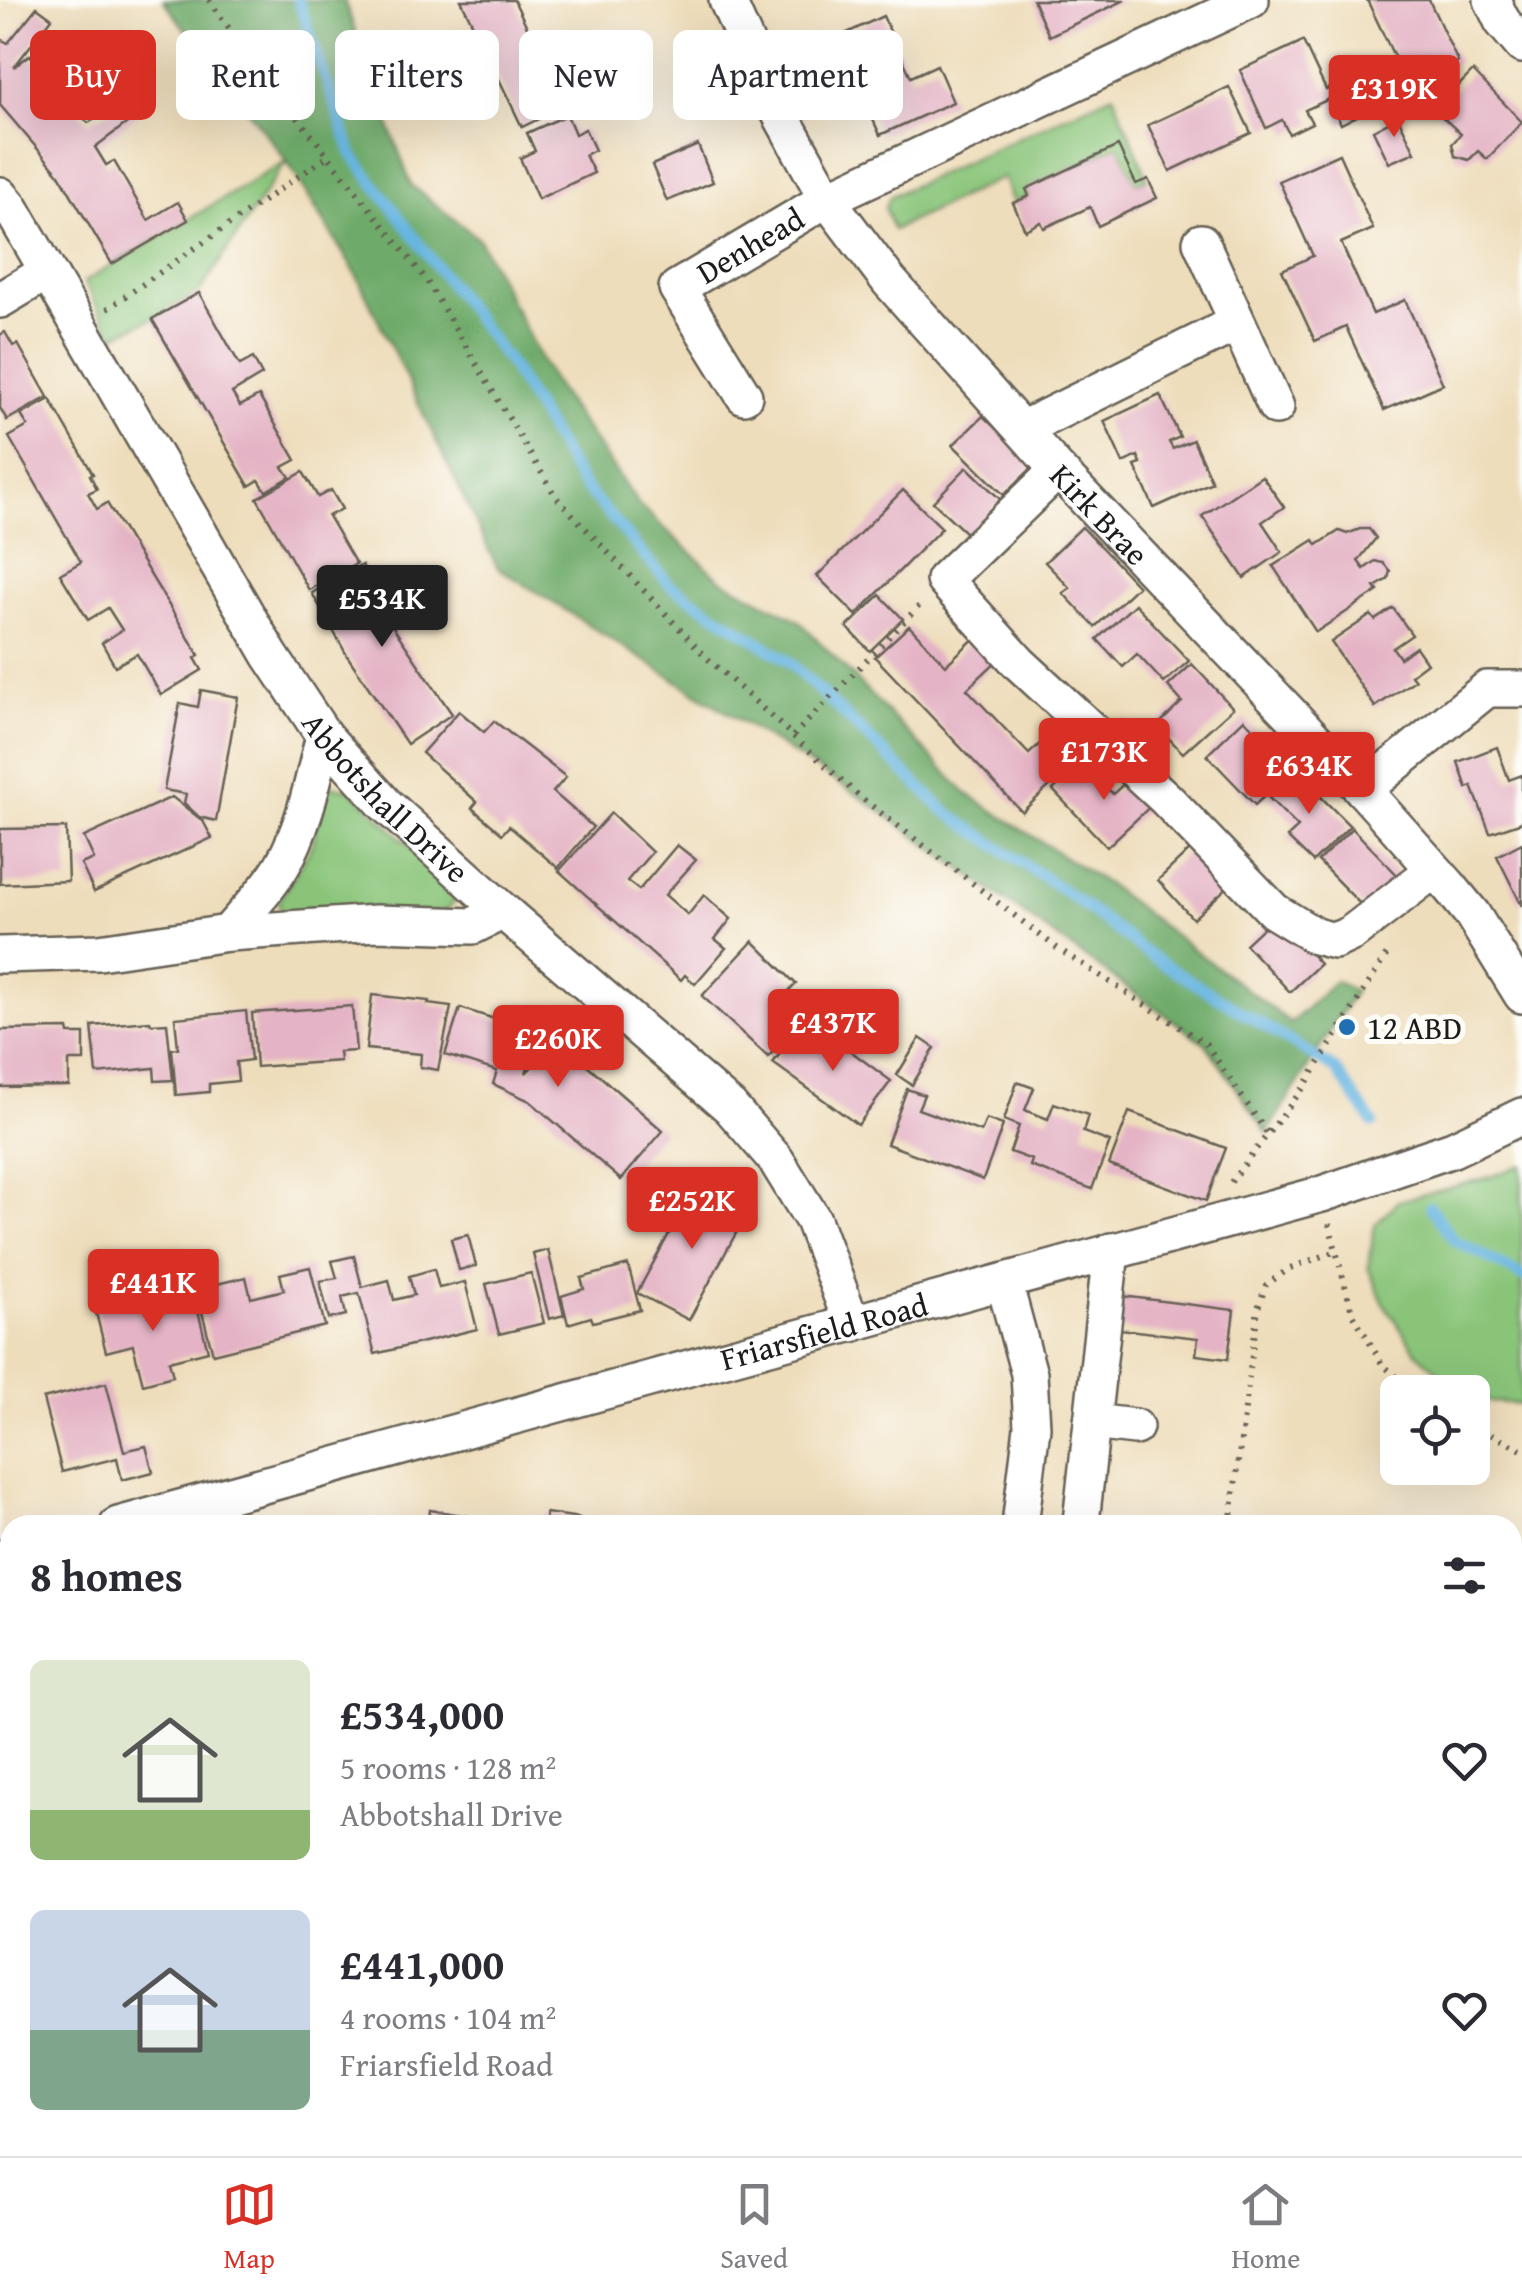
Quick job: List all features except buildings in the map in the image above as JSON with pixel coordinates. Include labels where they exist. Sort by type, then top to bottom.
[{"type":"street","name":"Kirk Brae","points":[[727,0],[769,94],[827,199],[889,281],[1058,470],[1363,790],[1434,870],[1472,914],[1522,995]]},
{"type":"street","points":[[827,199],[1251,0]]},
{"type":"street","points":[[1492,0],[1502,21],[1522,45]]},
{"type":"street","name":"Abbotshall Drive","points":[[0,195],[270,655],[324,736],[385,804],[730,1107],[776,1160],[814,1220],[852,1324]]},
{"type":"street","name":"Denhead","points":[[744,396],[677,288],[827,199]]},
{"type":"street","points":[[1201,242],[1276,407]]},
{"type":"street","points":[[0,300],[47,272]]},
{"type":"street","points":[[1022,430],[1236,324]]},
{"type":"street","points":[[1058,470],[944,580],[1019,663],[1166,798],[1274,911],[1315,936],[1335,941],[1352,933],[1434,870]]},
{"type":"street","points":[[1363,790],[1487,690],[1522,690]]},
{"type":"street","points":[[228,933],[280,869],[292,847],[324,736]]},
{"type":"street","points":[[0,955],[99,952],[228,933],[376,923],[473,926],[503,911]]},
{"type":"street","name":"Friarsfield Road","points":[[155,1515],[1322,1194],[1453,1148],[1522,1116]]},
{"type":"street","points":[[1082,1515],[1110,1251]]},
{"type":"street","points":[[1004,1282],[1030,1374],[1032,1427],[1021,1515]]},
{"type":"street","points":[[1092,1422],[1136,1427]]},
{"type":"path","points":[[209,0],[424,278],[556,497],[707,658],[858,796],[1057,948],[1206,1044],[1267,1133]]},
{"type":"path","points":[[79,328],[328,156]]},
{"type":"path","points":[[793,736],[944,580]]},
{"type":"path","points":[[1194,1228],[1304,1087],[1392,946]]},
{"type":"path","points":[[1322,1194],[1352,1312],[1382,1364],[1395,1375]]},
{"type":"path","points":[[1231,1515],[1258,1308],[1266,1285],[1290,1268],[1334,1252]]},
{"type":"path","points":[[1490,1434],[1522,1450]]},
{"type":"green space","points":[[163,0],[344,0],[355,30],[335,30],[335,120],[387,120],[411,185],[479,239],[552,381],[639,505],[720,579],[798,620],[966,793],[1108,885],[1291,1023],[1335,981],[1355,991],[1267,1133],[1206,1044],[859,796],[497,567],[356,274],[286,160],[255,120],[315,120],[315,30],[186,30]]},
{"type":"green space","points":[[1113,94],[1148,179],[1136,184],[1118,146],[1026,189],[1029,196],[1013,203],[1003,177],[893,230],[885,207],[891,196]]},
{"type":"green space","points":[[286,161],[199,293],[113,336],[84,282]]},
{"type":"green space","points":[[333,786],[350,789],[455,889],[454,903],[444,912],[287,916],[278,904],[313,843],[322,794]]},
{"type":"green space","points":[[1522,1165],[1522,1404],[1490,1402],[1490,1375],[1442,1375],[1417,1353],[1384,1304],[1368,1268],[1375,1225],[1398,1201]]},
{"type":"waterway","points":[[298,0],[352,154],[509,363],[580,482],[670,585],[787,660],[945,811],[1067,893],[1152,957],[1336,1070],[1373,1123]]},
{"type":"waterway","points":[[1430,1207],[1454,1240],[1522,1276]]},
{"type":"place","name":"12 ABD","points":[[1347,1027]]}]
